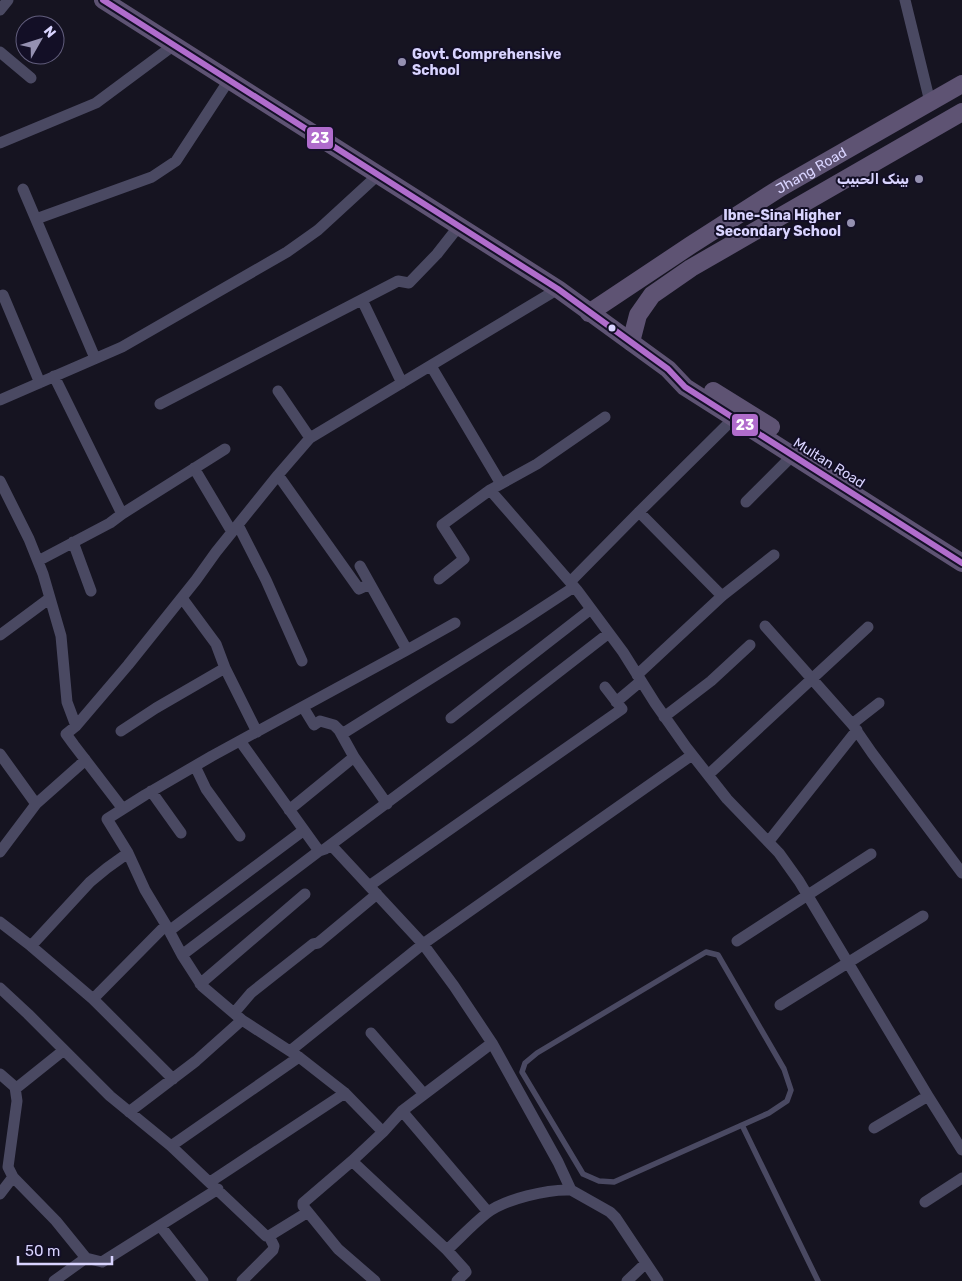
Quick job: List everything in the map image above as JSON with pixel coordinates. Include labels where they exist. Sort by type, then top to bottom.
[{"type":"main road","name":"Multan Road","points":[[103,0],[558,289],[668,370],[685,387],[962,563]]},
{"type":"main road","name":"Jhang Road","points":[[589,313],[780,188],[962,84]]},
{"type":"main road","name":"Jhang Road","points":[[631,342],[638,315],[652,295],[691,268],[962,112]]},
{"type":"main road","name":"Multan Road","points":[[668,370],[693,378],[962,548]]},
{"type":"street","points":[[0,10],[8,0]]},
{"type":"street","points":[[905,0],[930,102]]},
{"type":"street","points":[[0,143],[96,103],[174,45]]},
{"type":"street","points":[[0,52],[31,78]]},
{"type":"street","points":[[36,219],[152,177],[176,161],[229,80]]},
{"type":"street","points":[[0,400],[122,347],[287,252],[318,230],[378,174]]},
{"type":"street","points":[[23,189],[96,358]]},
{"type":"street","points":[[160,404],[398,281],[409,283],[437,254],[459,226]]},
{"type":"street","points":[[123,810],[66,734],[76,726],[128,665],[278,475],[310,438],[558,289]]},
{"type":"street","points":[[0,296],[3,296],[40,383]]},
{"type":"street","points":[[362,300],[402,384]]},
{"type":"street","points":[[431,366],[502,484]]},
{"type":"street","points":[[54,376],[122,514]]},
{"type":"street","points":[[278,391],[310,438]]},
{"type":"street","points":[[439,579],[464,559],[442,525],[490,490],[537,464],[605,417]]},
{"type":"street","points":[[342,734],[516,625],[572,584],[639,512],[734,418]]},
{"type":"street","points":[[38,561],[110,523],[225,449]]},
{"type":"street","points":[[746,502],[793,454]]},
{"type":"street","points":[[194,468],[235,529],[266,580],[302,661]]},
{"type":"street","points":[[278,475],[359,589],[370,584]]},
{"type":"street","points":[[1,486],[29,539],[50,598],[61,636],[68,702],[76,726]]},
{"type":"street","points":[[490,490],[572,584],[609,633],[664,717],[692,755],[728,799],[779,853],[808,896],[962,1150]]},
{"type":"street","points":[[639,512],[722,596]]},
{"type":"street","points":[[73,542],[91,591]]},
{"type":"street","points":[[616,702],[722,596],[774,556]]},
{"type":"street","points":[[360,566],[407,650]]},
{"type":"street","points":[[0,635],[50,598]]},
{"type":"street","points":[[182,598],[216,644],[225,668],[257,732]]},
{"type":"street","points":[[451,718],[591,609]]},
{"type":"street","points":[[383,1132],[345,1093],[294,1054],[238,1016],[200,984],[182,956],[145,890],[128,853],[107,819],[195,766],[455,623]]},
{"type":"street","points":[[765,626],[854,727],[962,873]]},
{"type":"street","points":[[708,774],[868,627]]},
{"type":"street","points":[[182,956],[319,851],[331,845],[387,804],[609,633]]},
{"type":"street","points":[[664,717],[711,681],[750,645]]},
{"type":"street","points":[[121,731],[156,708],[225,668]]},
{"type":"street","points":[[129,1112],[196,1061],[238,1016],[251,994],[313,944],[318,943],[373,890],[622,709],[606,687]]},
{"type":"street","points":[[769,841],[854,727],[879,704]]},
{"type":"street","points":[[303,707],[314,725],[320,721],[334,725],[342,734],[354,757],[387,804]]},
{"type":"street","points":[[240,741],[319,851]]},
{"type":"street","points":[[0,755],[36,804]]},
{"type":"street","points":[[171,1146],[294,1054],[423,944],[692,755]]},
{"type":"street","points":[[289,810],[354,757]]},
{"type":"street","points":[[0,852],[36,804],[80,765],[84,759]]},
{"type":"street","points":[[195,766],[206,788],[240,836]]},
{"type":"street","points":[[151,791],[181,833]]},
{"type":"street","points":[[93,999],[167,928],[304,830]]},
{"type":"street","points":[[331,845],[423,944],[454,986],[492,1043],[558,1162],[571,1190]]},
{"type":"street","points":[[31,946],[90,882],[128,853]]},
{"type":"street","points":[[737,941],[871,854]]},
{"type":"street","points":[[200,984],[305,894]]},
{"type":"street","points":[[780,1005],[923,916]]},
{"type":"street","points":[[0,922],[93,999],[173,1079]]},
{"type":"street","points":[[0,988],[110,1096],[171,1146],[266,1236],[269,1236],[274,1246],[273,1250],[242,1281]]},
{"type":"street","points":[[371,1033],[424,1094]]},
{"type":"street","points":[[375,1281],[338,1249],[303,1206],[303,1203],[352,1161],[402,1111],[492,1043]]},
{"type":"street","points":[[15,1087],[64,1050]]},
{"type":"street","points":[[0,1074],[15,1087],[17,1100],[8,1167],[13,1177],[56,1221],[86,1258],[102,1262],[160,1226],[278,1138],[345,1093]]},
{"type":"street","points":[[874,1128],[928,1096]]},
{"type":"street","points":[[402,1111],[488,1212]]},
{"type":"street","points":[[352,1161],[447,1250],[465,1270],[466,1272],[457,1281]]},
{"type":"street","points":[[0,1194],[13,1177]]},
{"type":"street","points":[[925,1202],[962,1178]]},
{"type":"street","points":[[447,1250],[488,1212],[517,1198],[561,1189],[571,1190],[610,1212],[616,1218],[658,1281]]},
{"type":"street","points":[[269,1236],[308,1212]]},
{"type":"street","points":[[160,1226],[200,1280]]},
{"type":"street","points":[[54,1281],[86,1258]]},
{"type":"street","points":[[627,1281],[646,1263]]},
{"type":"lane","points":[[706,952],[718,955],[770,1042],[784,1069],[791,1090],[787,1101],[769,1113],[742,1125],[614,1182],[599,1181],[583,1174],[522,1072],[525,1063],[537,1053],[706,952]]},
{"type":"lane","points":[[742,1125],[818,1281]]},
{"type":"transit line","name":"23","points":[[103,0],[558,289],[668,369],[685,387],[962,563]]},
{"type":"place","name":"Govt. Comprehensive School","points":[[402,62]]},
{"type":"place","name":"بينک الحبيب","points":[[919,179]]},
{"type":"place","name":"Ibne-Sina Higher Secondary School","points":[[851,223]]}]
